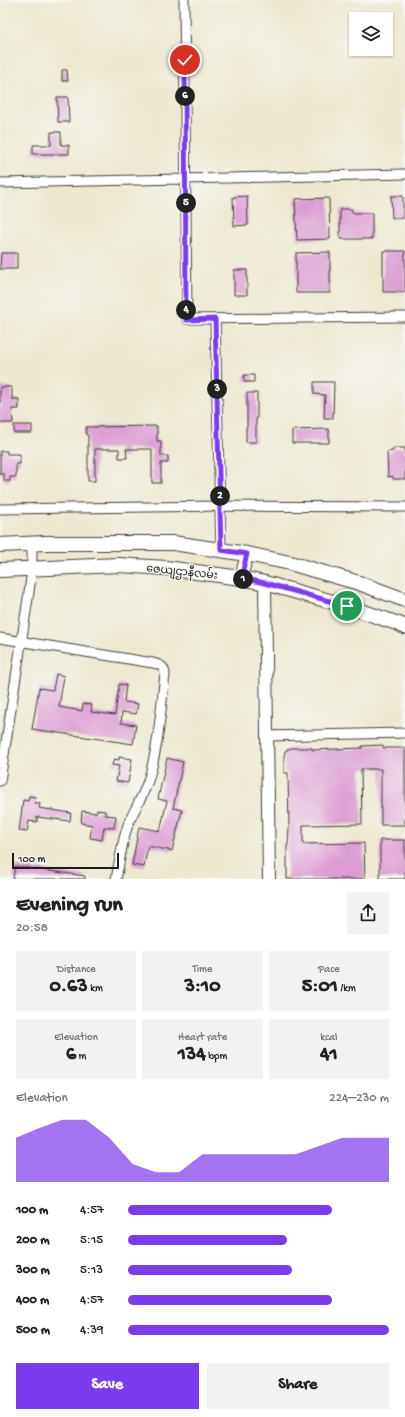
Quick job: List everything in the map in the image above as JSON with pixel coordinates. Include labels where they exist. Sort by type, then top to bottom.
[{"type":"main road","points":[[0,545],[32,543],[173,543],[247,554],[290,563],[359,583],[405,600]]},
{"type":"main road","name":"ဇေယျဌာနီလမ်း","points":[[0,570],[119,565],[166,568],[241,578],[265,583],[347,606],[405,627]]},
{"type":"street","points":[[184,0],[186,320],[405,317]]},
{"type":"street","points":[[0,183],[405,174]]},
{"type":"street","points":[[215,319],[221,550]]},
{"type":"street","points":[[0,509],[220,506],[405,507]]},
{"type":"street","points":[[0,781],[32,569],[32,543]]},
{"type":"street","points":[[241,578],[247,554]]},
{"type":"street","points":[[265,583],[269,879]]},
{"type":"street","points":[[0,638],[153,663],[162,666],[164,669],[165,674],[160,720],[150,774],[146,788],[130,821],[124,838],[116,879]]},
{"type":"street","points":[[266,736],[405,733]]},
{"type":"building","points":[[62,70],[67,70],[68,81],[62,81]]},
{"type":"building","points":[[57,97],[68,97],[69,122],[58,122]]},
{"type":"building","points":[[51,132],[61,132],[61,145],[69,145],[69,154],[33,154],[33,145],[51,145]]},
{"type":"building","points":[[247,196],[248,225],[234,226],[233,197]]},
{"type":"building","points":[[391,196],[403,196],[403,218],[392,218]]},
{"type":"building","points":[[329,198],[330,239],[297,240],[295,199]]},
{"type":"building","points":[[340,209],[352,209],[352,213],[372,213],[372,239],[340,239]]},
{"type":"building","points":[[383,251],[405,251],[405,292],[383,292]]},
{"type":"building","points":[[330,252],[330,293],[296,293],[296,253]]},
{"type":"building","points":[[1,253],[17,253],[17,269],[0,269]]},
{"type":"building","points":[[234,270],[247,270],[247,295],[234,295]]},
{"type":"building","points":[[244,375],[254,375],[254,382],[244,382]]},
{"type":"building","points":[[314,382],[334,382],[333,418],[324,418],[325,395],[314,394]]},
{"type":"building","points":[[0,387],[12,387],[12,399],[19,399],[19,409],[12,409],[13,423],[0,423]]},
{"type":"building","points":[[247,393],[257,393],[256,442],[246,442]]},
{"type":"building","points":[[14,425],[32,425],[32,433],[14,433]]},
{"type":"building","points":[[157,426],[157,441],[161,441],[161,456],[168,456],[168,463],[161,463],[161,483],[152,483],[152,449],[126,449],[127,458],[119,458],[119,449],[95,449],[95,481],[88,481],[88,435],[86,435],[86,427]]},
{"type":"building","points":[[329,429],[329,443],[292,443],[292,430]]},
{"type":"building","points":[[393,448],[405,448],[405,479],[393,479],[393,476],[388,477],[387,452],[393,451]]},
{"type":"building","points":[[0,451],[7,451],[7,454],[20,454],[20,464],[16,464],[16,477],[10,477],[10,481],[4,481],[4,474],[0,474]]},
{"type":"building","points":[[56,674],[64,676],[59,707],[82,711],[83,704],[92,705],[91,712],[115,715],[119,684],[126,685],[124,702],[138,704],[136,714],[122,712],[121,723],[136,725],[133,744],[32,729],[39,688],[53,690]]},
{"type":"building","points":[[383,745],[383,748],[405,748],[405,825],[381,825],[381,769],[361,769],[362,824],[303,825],[303,844],[364,843],[365,879],[287,879],[287,845],[289,828],[288,773],[284,773],[285,751],[291,748],[312,748],[312,750],[362,748],[362,746]]},
{"type":"building","points":[[119,757],[132,759],[128,783],[116,781],[119,766],[112,765],[114,759],[119,760]]},
{"type":"building","points":[[167,758],[183,762],[173,808],[182,810],[172,851],[148,846],[144,867],[132,865],[139,827],[160,831],[167,801],[158,799]]},
{"type":"building","points":[[29,796],[36,797],[35,803],[40,803],[39,808],[71,813],[70,821],[37,817],[37,822],[29,821],[27,832],[19,831],[23,800],[28,801]]},
{"type":"building","points":[[97,810],[105,811],[105,815],[116,816],[114,828],[104,827],[102,840],[90,838],[92,825],[81,823],[82,811],[96,813]]},
{"type":"building","points":[[380,840],[405,840],[405,879],[380,879]]},
{"type":"building","points":[[15,866],[85,876],[85,879],[13,879]]},
{"type":"route","points":[[185,60],[186,320],[215,319],[221,550],[247,554],[241,578],[265,583],[347,606]]}]
